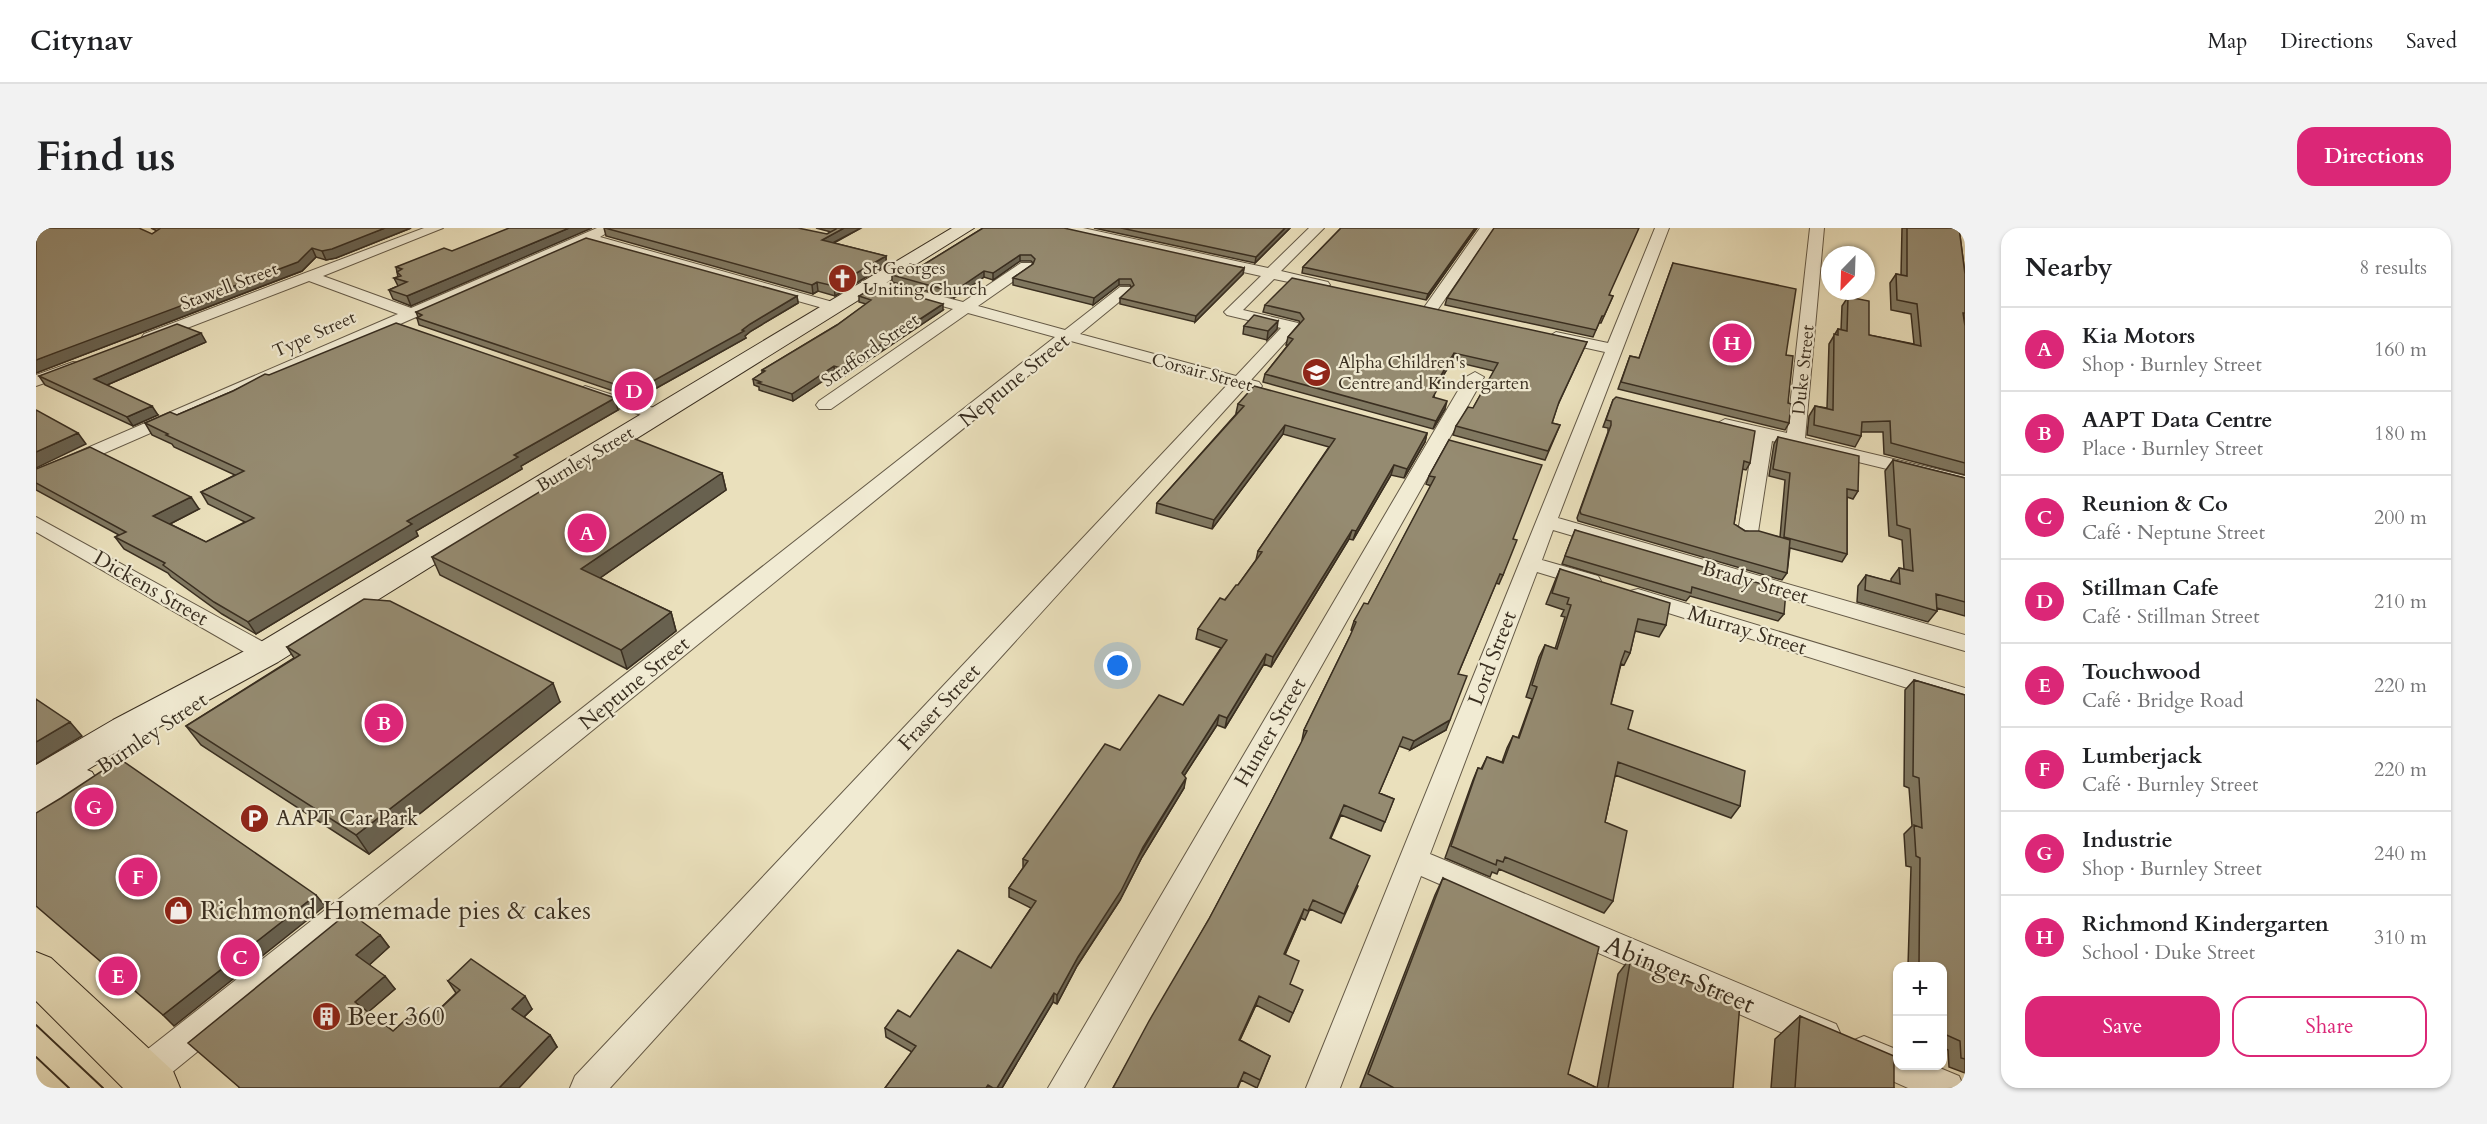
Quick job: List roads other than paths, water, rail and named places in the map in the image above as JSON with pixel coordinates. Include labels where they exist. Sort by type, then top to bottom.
[{"type":"main road","name":"Burnley Street","points":[[36,783],[126,729],[266,654],[965,228]]},
{"type":"main road","name":"Burnley Street","points":[[36,808],[146,741],[266,654]]},
{"type":"main road","points":[[36,972],[141,1084]]},
{"type":"street","name":"Stawell Street","points":[[137,342],[436,228]]},
{"type":"street","points":[[308,276],[411,321],[608,228]]},
{"type":"street","points":[[1065,228],[1341,289]]},
{"type":"street","points":[[1111,251],[1141,228]]},
{"type":"street","points":[[1271,273],[1317,228]]},
{"type":"street","points":[[1431,309],[1487,228]]},
{"type":"street","name":"Lord Street","points":[[1323,1088],[1529,563],[1545,521],[1559,472],[1604,394],[1613,349],[1662,228]]},
{"type":"street","name":"Duke Street","points":[[1795,441],[1817,228]]},
{"type":"street","points":[[586,237],[835,307]]},
{"type":"street","name":"Strafford Street","points":[[825,405],[1026,266]]},
{"type":"street","name":"Fraser Street","points":[[587,1088],[1292,326],[1232,312],[1271,273]]},
{"type":"street","name":"Corsair Street","points":[[874,284],[1267,390]]},
{"type":"street","name":"Neptune Street","points":[[141,1084],[1125,290]]},
{"type":"street","name":"Type Street","points":[[36,477],[390,322],[411,321]]},
{"type":"street","points":[[1541,333],[1613,349]]},
{"type":"street","points":[[36,381],[87,362]]},
{"type":"street","name":"Hunter Street","points":[[1065,1088],[1475,377]]},
{"type":"street","points":[[571,386],[657,415]]},
{"type":"street","points":[[1706,419],[1965,482]]},
{"type":"street","name":"Duke Street","points":[[1748,532],[1764,433]]},
{"type":"street","name":"Brady Street","points":[[1545,521],[1965,644]]},
{"type":"street","name":"Dickens Street","points":[[36,523],[266,654]]},
{"type":"street","name":"Murray Street","points":[[1529,563],[1965,698]]},
{"type":"street","name":"Abinger Street","points":[[1413,860],[1947,1088]]},
{"type":"tram line","points":[[36,1025],[103,1088]]},
{"type":"tram line","points":[[36,1057],[69,1088]]},
{"type":"place","name":"St Georges Uniting Church","points":[[842,278]]},
{"type":"place","name":"Richmond Kindergarten","points":[[1732,343]]},
{"type":"place","name":"Alpha Children's Centre and Kindergarten","points":[[1317,372]]},
{"type":"place","name":"Stillman Cafe","points":[[634,391]]},
{"type":"place","name":"Kia Motors","points":[[587,533]]},
{"type":"place","name":"AAPT Data Centre","points":[[384,723]]},
{"type":"place","name":"Industrie","points":[[94,807]]},
{"type":"place","name":"AAPT Car Park","points":[[255,818]]},
{"type":"place","name":"Lumberjack","points":[[138,877]]},
{"type":"place","name":"Richmond Homemade pies & cakes","points":[[179,910]]},
{"type":"place","name":"Reunion & Co","points":[[240,957]]},
{"type":"place","name":"Touchwood","points":[[118,976]]},
{"type":"place","name":"Beer 360","points":[[326,1016]]}]
